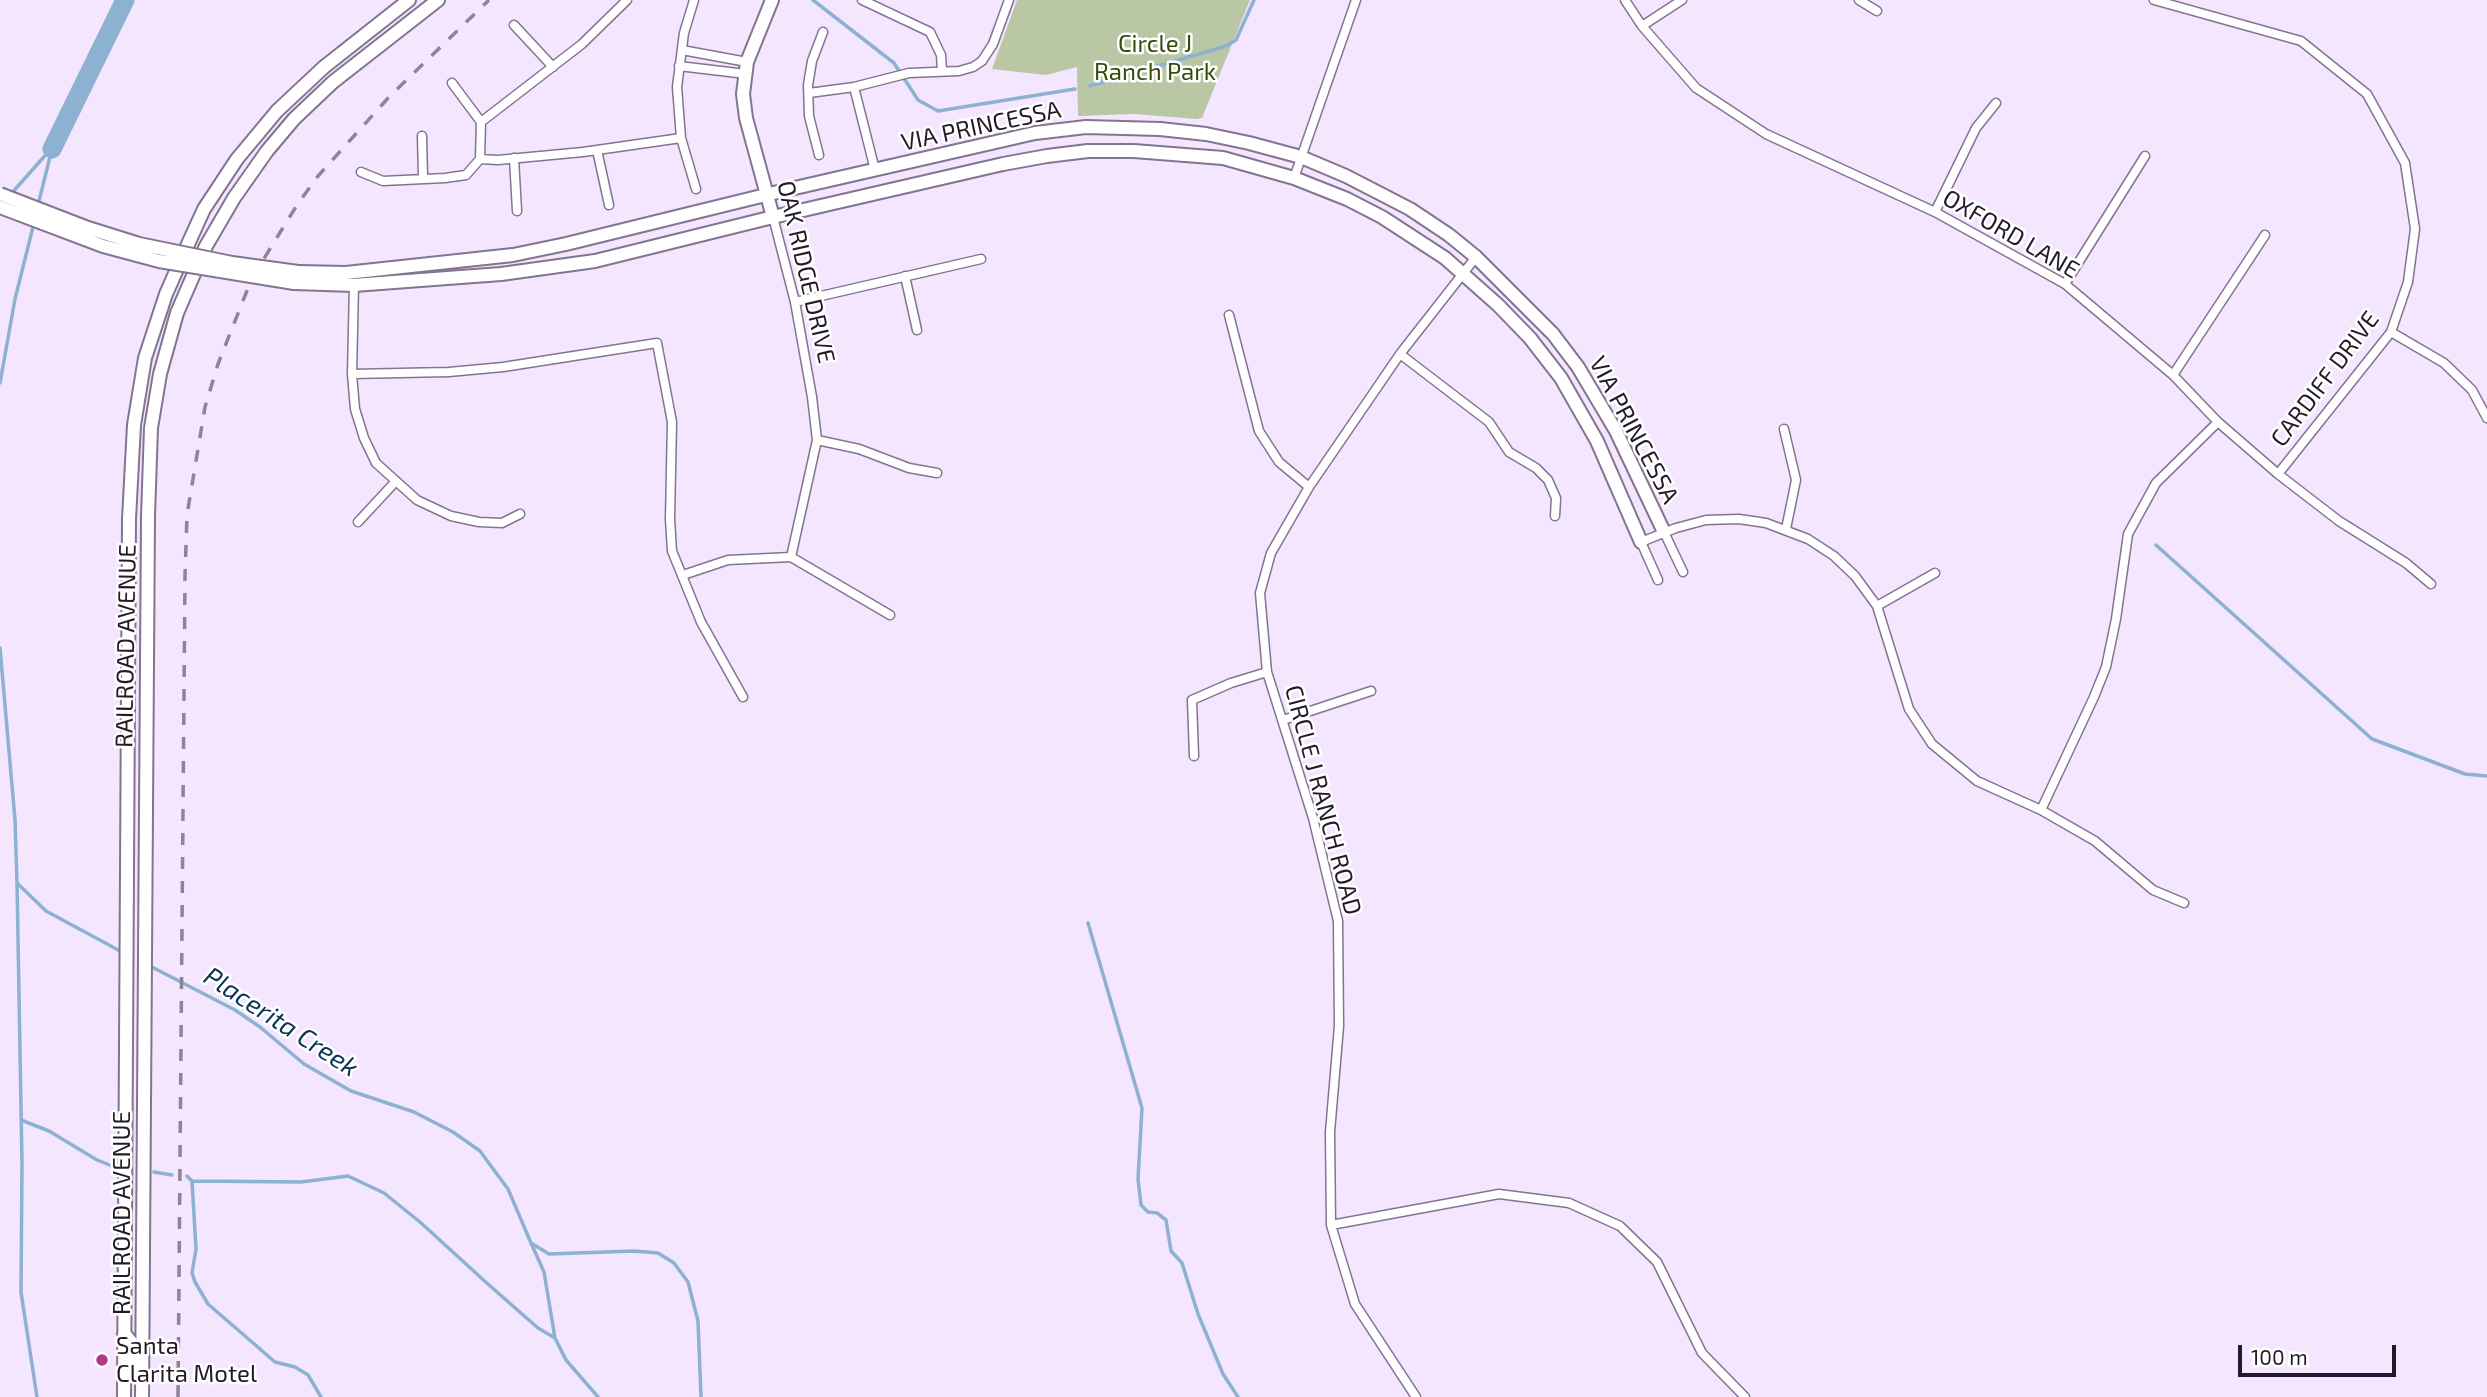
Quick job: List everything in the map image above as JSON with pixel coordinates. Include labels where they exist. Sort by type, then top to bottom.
[{"type":"main road","name":"RAILROAD AVENUE","points":[[124,1397],[129,519],[134,425],[145,358],[166,294],[204,209],[237,159],[277,111],[324,67],[409,0]]},
{"type":"main road","name":"RAILROAD AVENUE","points":[[142,1397],[144,932],[151,428],[160,374],[177,313],[206,247],[234,198],[267,151],[333,82],[438,0]]},
{"type":"main road","name":"OAK RIDGE DRIVE","points":[[772,0],[747,68],[743,94],[746,118],[773,217]]},
{"type":"main road","name":"VIA PRINCESSA","points":[[296,277],[513,255],[1035,133],[1086,127],[1160,129],[1249,142],[1301,158],[1346,176],[1410,209],[1450,235],[1476,257],[1553,334],[1578,367],[1616,431],[1664,533]]},
{"type":"main road","name":"VIA PRINCESSA","points":[[296,277],[354,285],[501,274],[581,264],[1003,164],[1088,151],[1176,153],[1223,158],[1294,178],[1347,199],[1382,217],[1463,273],[1530,338],[1561,378],[1597,441],[1641,542]]},
{"type":"main road","points":[[0,194],[88,228],[139,244],[296,277]]},
{"type":"main road","points":[[0,207],[103,246],[159,261],[296,277]]},
{"type":"main road","points":[[124,1333],[132,1343],[134,1353],[134,1397]]},
{"type":"street","points":[[694,0],[684,33],[677,87],[681,138],[696,189]]},
{"type":"street","points":[[862,0],[930,32],[941,55],[942,71]]},
{"type":"street","points":[[809,93],[854,87],[909,73],[959,71],[973,67],[982,61],[993,44],[1009,0]]},
{"type":"street","points":[[1294,178],[1356,0]]},
{"type":"street","name":"OXFORD LANE","points":[[1625,0],[1642,26],[1696,89],[1766,134],[1935,212],[2065,284],[2173,375],[2218,422],[2278,474],[2339,521],[2406,563],[2431,583]]},
{"type":"street","points":[[1642,26],[1682,0]]},
{"type":"street","points":[[1859,0],[1877,11]]},
{"type":"street","name":"CARDIFF DRIVE","points":[[2154,0],[2301,41],[2367,94],[2405,163],[2415,229],[2408,282],[2391,331],[2278,474]]},
{"type":"street","points":[[481,122],[582,44],[621,2]]},
{"type":"street","points":[[514,25],[553,67]]},
{"type":"street","points":[[819,155],[809,116],[809,93],[812,61],[823,32]]},
{"type":"street","points":[[682,50],[747,68]]},
{"type":"street","points":[[679,66],[747,68]]},
{"type":"street","points":[[361,172],[383,181],[445,178],[466,174],[480,159],[481,122],[452,83]]},
{"type":"street","points":[[854,87],[874,170]]},
{"type":"street","points":[[1935,212],[1976,128],[1996,103]]},
{"type":"street","points":[[422,136],[422,178]]},
{"type":"street","points":[[480,159],[597,150],[681,138]]},
{"type":"street","points":[[597,150],[609,205]]},
{"type":"street","points":[[2065,284],[2146,156]]},
{"type":"street","points":[[514,158],[517,211]]},
{"type":"street","name":"OAK RIDGE DRIVE","points":[[773,217],[795,302],[817,440],[790,557]]},
{"type":"street","points":[[2173,375],[2265,235]]},
{"type":"street","name":"CIRCLE J RANCH ROAD","points":[[1416,1397],[1355,1304],[1331,1225],[1329,1132],[1339,1026],[1338,921],[1313,818],[1267,672],[1260,593],[1271,553],[1308,487],[1399,354],[1476,257]]},
{"type":"street","points":[[795,302],[981,259]]},
{"type":"street","points":[[905,275],[917,330]]},
{"type":"street","points":[[354,285],[352,374],[355,409],[364,438],[376,463],[417,500],[451,516],[478,522],[502,523],[520,514]]},
{"type":"street","points":[[1229,315],[1259,431],[1279,462],[1308,487]]},
{"type":"street","points":[[2391,331],[2444,363],[2472,390],[2487,418]]},
{"type":"street","points":[[352,374],[503,368],[657,343],[672,422],[672,551],[701,622],[743,697]]},
{"type":"street","points":[[1399,354],[1489,422],[1509,452],[1536,468],[1548,480],[1556,498],[1555,516]]},
{"type":"street","points":[[2041,810],[2106,667],[2129,534],[2156,483],[2218,422]]},
{"type":"street","points":[[1784,429],[1796,480],[1786,529]]},
{"type":"street","points":[[817,440],[859,449],[909,468],[937,473]]},
{"type":"street","points":[[358,522],[396,481]]},
{"type":"street","points":[[1641,542],[1706,520],[1739,519],[1786,529],[1834,556],[1855,576],[1878,606],[1909,709],[1932,744],[1977,781],[2041,810],[2095,841],[2153,890],[2184,904]]},
{"type":"street","name":"VIA PRINCESSA","points":[[1664,533],[1683,572]]},
{"type":"street","name":"VIA PRINCESSA","points":[[1641,542],[1658,580]]},
{"type":"street","points":[[682,575],[728,560],[790,557],[890,615]]},
{"type":"street","points":[[1878,606],[1935,573]]},
{"type":"street","points":[[1194,756],[1192,700],[1231,683],[1267,672]]},
{"type":"street","points":[[1283,720],[1371,691]]},
{"type":"street","points":[[1331,1225],[1499,1194],[1569,1203],[1620,1226],[1657,1262],[1702,1353],[1745,1397]]},
{"type":"green space","name":"Circle J Ranch Park","points":[[1017,0],[1250,0],[1202,118],[1196,119],[1134,114],[1078,116],[1077,67],[1046,75],[992,69]]},
{"type":"waterway","points":[[52,149],[125,0]]},
{"type":"waterway","points":[[813,0],[894,63],[918,100],[938,111],[1075,89]]},
{"type":"waterway","points":[[1090,86],[1226,46],[1236,40],[1254,0]]},
{"type":"waterway","points":[[38,205],[52,149]]},
{"type":"waterway","points":[[11,194],[50,150]]},
{"type":"waterway","points":[[0,383],[15,299],[34,223]]},
{"type":"waterway","points":[[2156,545],[2372,739],[2465,774],[2487,776]]},
{"type":"waterway","points":[[0,648],[15,820],[22,1163],[21,1292],[37,1397]]},
{"type":"waterway","name":"Placerita Creek","points":[[17,883],[46,911],[122,952]]},
{"type":"waterway","points":[[1088,923],[1142,1108],[1138,1179],[1141,1205],[1148,1212],[1157,1213],[1166,1220],[1171,1251],[1182,1263],[1198,1314],[1223,1374],[1238,1397]]},
{"type":"waterway","name":"Placerita Creek","points":[[148,965],[235,1010],[304,1064],[351,1091],[414,1112],[453,1132],[480,1151],[508,1189],[531,1243],[549,1254],[634,1251],[658,1253],[674,1263],[688,1282],[698,1321],[701,1397]]},
{"type":"waterway","points":[[21,1120],[49,1131],[112,1166]]},
{"type":"waterway","points":[[154,1172],[172,1175]]},
{"type":"waterway","points":[[187,1176],[192,1181],[196,1249],[192,1273],[208,1304],[275,1362],[295,1367],[308,1375],[321,1397]]},
{"type":"waterway","points":[[192,1181],[301,1182],[348,1176],[384,1193],[538,1328],[555,1338]]},
{"type":"waterway","points":[[531,1243],[544,1272],[555,1338],[566,1360],[598,1397]]},
{"type":"railway","points":[[178,1397],[185,576],[187,515],[205,407],[218,364],[252,278],[297,205],[318,176],[389,97],[489,0]]},
{"type":"place","name":"Santa Clarita Motel","points":[[102,1360]]}]
